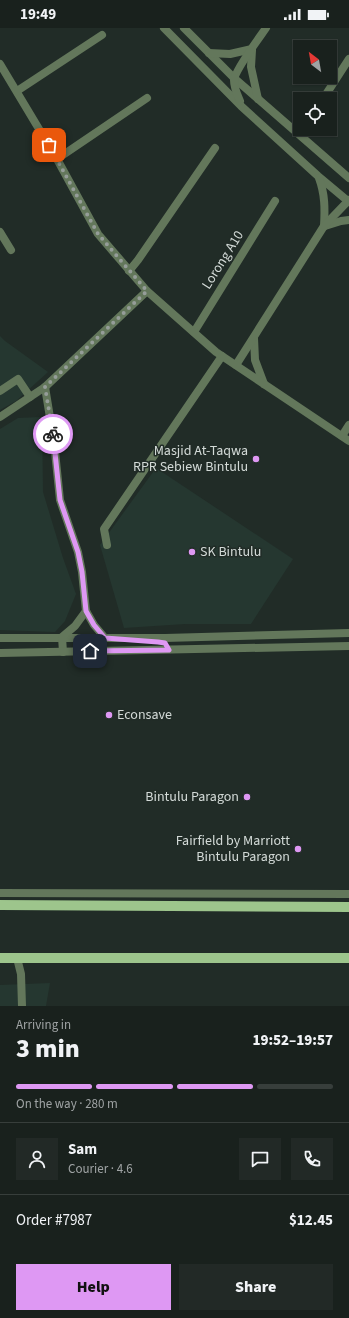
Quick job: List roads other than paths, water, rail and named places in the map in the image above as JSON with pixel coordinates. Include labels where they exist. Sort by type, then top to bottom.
[{"type":"main road","points":[[0,905],[349,907]]},
{"type":"main road","points":[[0,958],[349,958]]},
{"type":"street","points":[[164,28],[241,106],[318,176],[349,201],[324,226],[236,365]]},
{"type":"street","points":[[184,28],[234,78],[349,178]]},
{"type":"street","points":[[241,106],[235,91],[234,78],[266,28]]},
{"type":"street","points":[[17,91],[102,35]]},
{"type":"street","points":[[210,53],[230,54],[252,49]]},
{"type":"street","points":[[252,49],[251,67],[258,99]]},
{"type":"street","points":[[328,92],[349,59]]},
{"type":"street","points":[[0,64],[57,159],[98,234],[147,291],[222,356],[349,441]]},
{"type":"street","points":[[57,159],[147,98]]},
{"type":"street","points":[[129,271],[215,148]]},
{"type":"street","points":[[318,176],[323,189],[325,204],[324,226]]},
{"type":"street","name":"Lorong A10","points":[[194,332],[275,201]]},
{"type":"street","points":[[324,226],[349,220]]},
{"type":"street","points":[[0,232],[11,250]]},
{"type":"street","points":[[0,417],[45,387],[147,291]]},
{"type":"street","points":[[254,338],[255,360],[264,384]]},
{"type":"street","points":[[107,545],[104,529],[222,356]]},
{"type":"street","points":[[0,391],[18,379],[30,397]]},
{"type":"street","points":[[45,387],[54,442],[60,500],[78,552],[82,572],[86,611],[94,625],[106,638],[165,643],[169,650]]},
{"type":"street","points":[[342,436],[349,425]]},
{"type":"street","points":[[62,637],[75,626],[86,611]]},
{"type":"street","points":[[0,638],[165,638],[349,633]]},
{"type":"street","points":[[62,637],[63,652]]},
{"type":"street","points":[[0,653],[349,646]]},
{"type":"street","points":[[0,893],[349,894]]},
{"type":"street","points":[[17,958],[21,974],[22,1006]]},
{"type":"place","name":"Masjid At-Taqwa RPR Sebiew Bintulu","points":[[256,459]]},
{"type":"place","name":"SK Bintulu","points":[[192,552]]},
{"type":"place","name":"Econsave","points":[[109,715]]},
{"type":"place","name":"Bintulu Paragon","points":[[247,797]]},
{"type":"place","name":"Fairfield by Marriott Bintulu Paragon","points":[[298,849]]}]
